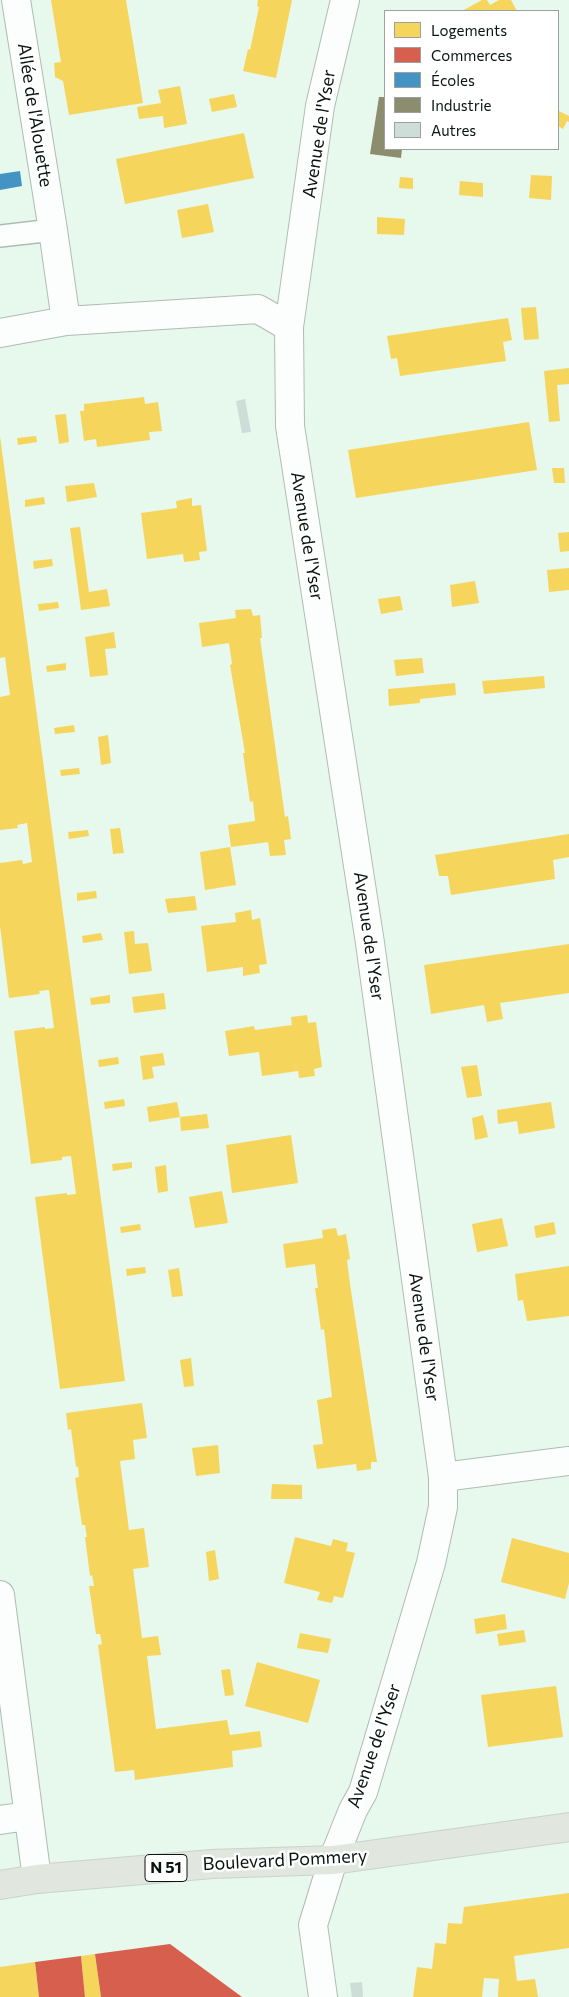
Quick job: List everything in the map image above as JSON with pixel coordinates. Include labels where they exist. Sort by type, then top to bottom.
[{"type":"main road","name":"Boulevard Pommery","points":[[0,1885],[36,1879],[230,1862],[332,1860],[569,1827]]},
{"type":"street","name":"Allée de l'Alouette","points":[[16,0],[54,230],[66,321]]},
{"type":"street","name":"Avenue de l'Yser","points":[[323,1997],[313,1926],[332,1860],[362,1792],[431,1563],[443,1507],[442,1477],[370,943],[290,426],[289,327],[320,106],[345,0]]},
{"type":"street","points":[[0,332],[66,321],[258,309],[289,327]]},
{"type":"street","points":[[442,1477],[569,1461]]},
{"type":"street","points":[[0,1595],[36,1879]]},
{"type":"street","points":[[0,1820],[28,1816]]},
{"type":"lane","points":[[0,236],[54,230]]},
{"type":"building: Logements","points":[[51,0],[126,0],[143,103],[69,115],[63,81],[55,77],[54,63],[61,62]]},
{"type":"building: Logements","points":[[258,0],[292,0],[276,78],[243,71],[248,49],[250,50],[259,7],[257,6]]},
{"type":"building: Logements","points":[[482,0],[487,0],[490,5],[499,0],[511,0],[516,10],[464,10]]},
{"type":"building: Logements","points":[[180,86],[187,124],[164,128],[163,116],[139,119],[137,107],[161,103],[158,90]]},
{"type":"building: Logements","points":[[234,94],[237,107],[212,112],[209,99]]},
{"type":"building: Logements","points":[[559,111],[569,116],[569,122],[567,121],[563,129],[559,127]]},
{"type":"building: Logements","points":[[244,133],[254,178],[125,204],[116,159]]},
{"type":"building: Logements","points":[[531,175],[552,176],[551,200],[529,198]]},
{"type":"building: Logements","points":[[400,177],[413,178],[413,189],[399,188]]},
{"type":"building: Logements","points":[[460,181],[483,183],[483,197],[459,195]]},
{"type":"building: Logements","points":[[208,204],[214,232],[182,238],[177,210]]},
{"type":"building: Logements","points":[[377,217],[405,219],[404,235],[377,234]]},
{"type":"building: Logements","points":[[536,307],[539,339],[524,340],[521,308]]},
{"type":"building: Logements","points":[[508,318],[512,340],[503,342],[506,361],[400,376],[397,358],[391,359],[387,336]]},
{"type":"building: Logements","points":[[569,368],[569,384],[557,385],[560,421],[549,422],[544,371]]},
{"type":"building: Logements","points":[[144,397],[145,404],[158,402],[160,416],[162,431],[149,432],[150,440],[97,447],[96,439],[84,441],[80,411],[84,411],[84,404]]},
{"type":"building: Logements","points":[[66,414],[69,442],[59,444],[55,415]]},
{"type":"building: Logements","points":[[529,422],[537,470],[356,498],[348,450]]},
{"type":"building: Logements","points":[[0,436],[125,1381],[60,1389],[35,1197],[67,1193],[67,1195],[76,1194],[71,1156],[62,1157],[62,1160],[31,1164],[14,1031],[45,1027],[45,1029],[54,1028],[49,990],[39,991],[40,994],[9,998],[0,926],[0,863],[22,860],[23,864],[32,862],[27,823],[17,825],[18,828],[0,830],[0,697],[10,695],[5,657],[0,658]]},
{"type":"building: Logements","points":[[36,436],[37,442],[18,445],[17,438]]},
{"type":"building: Logements","points":[[552,468],[564,468],[565,483],[554,483]]},
{"type":"building: Logements","points":[[94,483],[97,497],[67,502],[65,486]]},
{"type":"building: Logements","points":[[44,497],[45,504],[25,507],[25,500]]},
{"type":"building: Logements","points":[[192,498],[192,506],[201,505],[207,551],[199,552],[200,560],[184,562],[183,554],[147,559],[141,513],[177,508],[176,501]]},
{"type":"building: Logements","points":[[80,527],[89,592],[107,589],[110,606],[81,610],[70,528]]},
{"type":"building: Logements","points":[[569,532],[569,551],[560,552],[558,533]]},
{"type":"building: Logements","points":[[52,559],[53,566],[34,569],[33,561]]},
{"type":"building: Logements","points":[[569,568],[569,590],[549,592],[547,570]]},
{"type":"building: Logements","points":[[475,581],[479,603],[452,607],[450,585]]},
{"type":"building: Logements","points":[[400,596],[403,610],[381,614],[378,599]]},
{"type":"building: Logements","points":[[58,602],[59,608],[39,611],[38,604]]},
{"type":"building: Logements","points":[[251,609],[253,616],[260,615],[262,638],[260,638],[285,817],[288,816],[291,839],[284,840],[286,855],[270,856],[268,842],[231,847],[228,825],[255,821],[253,801],[250,802],[243,753],[245,753],[230,665],[232,664],[229,643],[202,647],[199,623],[236,618],[235,610]]},
{"type":"building: Logements","points":[[114,632],[116,648],[105,649],[108,675],[90,677],[85,637]]},
{"type":"building: Logements","points":[[422,658],[424,673],[396,676],[394,660]]},
{"type":"building: Logements","points":[[66,663],[66,670],[47,672],[46,666]]},
{"type":"building: Logements","points":[[544,676],[545,688],[484,694],[482,681]]},
{"type":"building: Logements","points":[[455,683],[456,695],[420,699],[420,703],[389,706],[388,689]]},
{"type":"building: Logements","points":[[74,725],[75,732],[55,734],[54,728]]},
{"type":"building: Logements","points":[[108,735],[111,763],[101,765],[98,737]]},
{"type":"building: Logements","points":[[79,768],[80,774],[61,776],[60,770]]},
{"type":"building: Logements","points":[[120,828],[124,853],[113,854],[110,829]]},
{"type":"building: Logements","points":[[88,830],[89,836],[69,839],[68,832]]},
{"type":"building: Logements","points":[[569,834],[569,857],[553,860],[555,879],[451,895],[448,876],[439,876],[435,855]]},
{"type":"building: Logements","points":[[230,847],[236,885],[205,890],[200,852]]},
{"type":"building: Logements","points":[[96,891],[97,898],[77,901],[77,893]]},
{"type":"building: Logements","points":[[195,896],[197,910],[168,913],[165,899]]},
{"type":"building: Logements","points":[[251,910],[252,920],[260,918],[267,964],[259,965],[260,973],[243,976],[243,967],[207,972],[201,926],[236,922],[235,913]]},
{"type":"building: Logements","points":[[134,931],[135,944],[148,943],[152,971],[129,974],[124,932]]},
{"type":"building: Logements","points":[[101,933],[103,940],[83,943],[82,936]]},
{"type":"building: Logements","points":[[569,944],[569,993],[500,1003],[503,1019],[487,1022],[484,1005],[431,1014],[424,965]]},
{"type":"building: Logements","points":[[164,993],[166,1009],[134,1013],[132,997]]},
{"type":"building: Logements","points":[[110,995],[110,1003],[91,1005],[90,998]]},
{"type":"building: Logements","points":[[307,1015],[308,1023],[316,1022],[322,1067],[314,1069],[315,1076],[299,1078],[298,1071],[262,1076],[259,1052],[229,1056],[225,1031],[254,1026],[255,1030],[292,1025],[291,1017]]},
{"type":"building: Logements","points":[[163,1053],[165,1065],[152,1067],[154,1078],[143,1080],[140,1056]]},
{"type":"building: Logements","points":[[118,1057],[119,1064],[99,1067],[98,1060]]},
{"type":"building: Logements","points":[[477,1065],[482,1096],[467,1098],[461,1067]]},
{"type":"building: Logements","points":[[124,1099],[125,1106],[105,1109],[104,1102]]},
{"type":"building: Logements","points":[[177,1102],[180,1117],[149,1122],[147,1107]]},
{"type":"building: Logements","points":[[551,1102],[555,1128],[519,1134],[517,1121],[498,1124],[497,1110]]},
{"type":"building: Logements","points":[[207,1114],[209,1128],[181,1131],[180,1117]]},
{"type":"building: Logements","points":[[483,1115],[488,1137],[475,1140],[472,1118]]},
{"type":"building: Logements","points":[[291,1135],[298,1183],[232,1193],[226,1145]]},
{"type":"building: Logements","points":[[132,1162],[132,1168],[113,1171],[112,1164]]},
{"type":"building: Logements","points":[[166,1165],[168,1191],[158,1193],[155,1167]]},
{"type":"building: Logements","points":[[222,1191],[228,1223],[195,1228],[189,1197]]},
{"type":"building: Logements","points":[[502,1218],[508,1246],[477,1252],[472,1224]]},
{"type":"building: Logements","points":[[554,1222],[556,1234],[536,1238],[534,1226]]},
{"type":"building: Logements","points":[[140,1224],[141,1230],[121,1233],[120,1227]]},
{"type":"building: Logements","points":[[336,1228],[338,1236],[346,1234],[350,1259],[347,1260],[350,1284],[377,1462],[371,1462],[371,1469],[357,1471],[356,1464],[317,1469],[313,1445],[323,1444],[317,1400],[332,1397],[324,1329],[321,1330],[315,1288],[318,1288],[315,1264],[286,1268],[283,1244],[323,1238],[322,1230]]},
{"type":"building: Logements","points":[[569,1266],[569,1316],[527,1321],[523,1300],[518,1301],[515,1274]]},
{"type":"building: Logements","points":[[145,1267],[146,1273],[127,1276],[126,1269]]},
{"type":"building: Logements","points":[[179,1268],[183,1296],[172,1297],[168,1270]]},
{"type":"building: Logements","points":[[191,1358],[194,1386],[184,1387],[180,1360]]},
{"type":"building: Logements","points":[[142,1403],[147,1438],[133,1440],[135,1459],[120,1461],[129,1530],[144,1528],[149,1567],[133,1569],[142,1638],[158,1636],[161,1655],[147,1656],[156,1729],[227,1720],[230,1735],[260,1731],[262,1747],[232,1751],[233,1767],[135,1780],[134,1770],[115,1772],[98,1645],[102,1644],[100,1634],[96,1634],[89,1586],[94,1586],[92,1575],[90,1576],[85,1537],[87,1537],[85,1525],[82,1525],[75,1478],[79,1477],[78,1467],[76,1467],[71,1429],[68,1430],[66,1413]]},
{"type":"building: Logements","points":[[218,1445],[220,1473],[196,1476],[192,1448]]},
{"type":"building: Logements","points":[[272,1484],[302,1485],[302,1499],[271,1499]]},
{"type":"building: Logements","points":[[295,1537],[331,1546],[333,1539],[348,1543],[346,1551],[355,1553],[343,1598],[334,1596],[332,1603],[317,1600],[320,1592],[284,1583]]},
{"type":"building: Logements","points":[[512,1538],[569,1553],[569,1583],[565,1599],[501,1582]]},
{"type":"building: Logements","points":[[215,1550],[219,1579],[209,1581],[206,1552]]},
{"type":"building: Logements","points":[[505,1614],[507,1629],[476,1634],[474,1619]]},
{"type":"building: Logements","points":[[524,1630],[526,1642],[499,1646],[497,1634]]},
{"type":"building: Logements","points":[[300,1633],[331,1639],[328,1653],[297,1648]]},
{"type":"building: Logements","points":[[257,1662],[320,1680],[308,1723],[245,1706]]},
{"type":"building: Logements","points":[[230,1669],[234,1695],[225,1696],[221,1670]]},
{"type":"building: Logements","points":[[556,1686],[563,1737],[488,1747],[481,1695]]},
{"type":"building: Logements","points":[[569,1893],[569,1948],[514,1956],[517,1981],[535,1979],[538,1997],[498,1997],[499,1979],[484,1978],[482,1997],[413,1997],[417,1967],[432,1969],[435,1943],[446,1944],[448,1923],[462,1924],[464,1907]]},
{"type":"building: Logements","points":[[95,1954],[101,1997],[85,1997],[81,1956]]},
{"type":"building: Logements","points":[[35,1962],[39,1997],[0,1997],[0,1967]]},
{"type":"building: Commerces","points":[[170,1944],[242,1997],[101,1997],[95,1954]]},
{"type":"building: Commerces","points":[[81,1956],[85,1997],[39,1997],[35,1962]]},
{"type":"building: Écoles","points":[[20,171],[22,186],[0,190],[0,174]]},
{"type":"building: Industrie","points":[[379,97],[384,97],[384,150],[402,150],[401,158],[370,154]]},
{"type":"building: Autres","points":[[245,399],[251,432],[242,433],[236,401]]},
{"type":"building: Autres","points":[[362,1982],[363,1997],[352,1997],[350,1983]]}]
